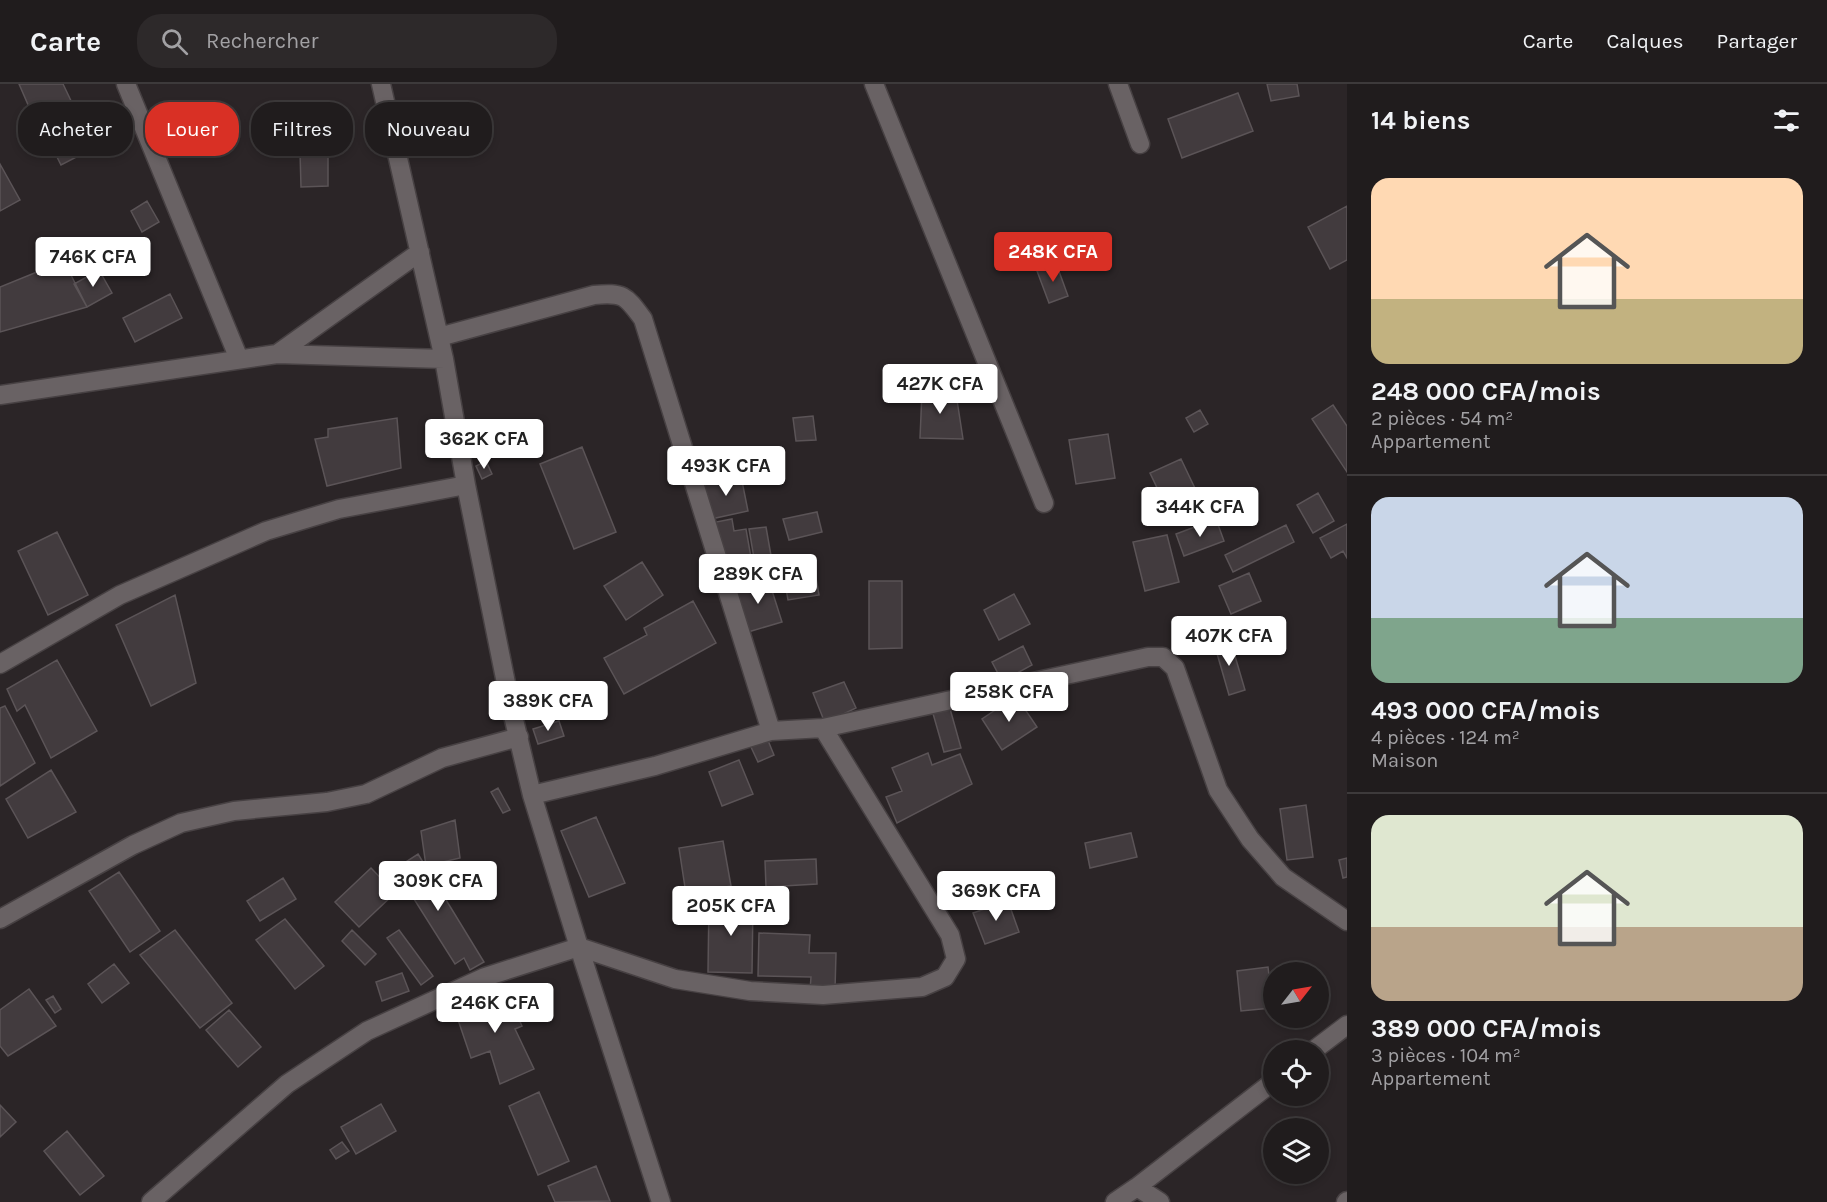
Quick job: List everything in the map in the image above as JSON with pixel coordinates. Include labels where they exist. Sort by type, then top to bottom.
[{"type":"street","points":[[126,84],[240,359]]},
{"type":"street","points":[[381,84],[444,359],[466,485],[532,795],[661,1202]]},
{"type":"street","points":[[874,84],[1044,503]]},
{"type":"street","points":[[1118,84],[1140,144]]},
{"type":"street","points":[[278,354],[420,252]]},
{"type":"street","points":[[439,337],[594,295],[613,293],[629,300],[643,319],[771,731]]},
{"type":"street","points":[[0,395],[278,354],[444,359]]},
{"type":"street","points":[[0,664],[120,595],[266,531],[339,509],[466,485]]},
{"type":"street","points":[[532,795],[644,769],[771,731],[823,728],[1148,657],[1163,657],[1175,668],[1218,790],[1250,839],[1283,877],[1347,921]]},
{"type":"street","points":[[151,1202],[287,1084],[367,1031],[485,977],[579,947],[675,979],[750,991],[823,995],[922,987],[945,977],[956,959],[950,935],[823,728]]},
{"type":"street","points":[[3,913],[133,845],[181,823],[234,811],[327,802],[366,794],[442,758],[519,737]]},
{"type":"street","points":[[1327,1040],[1347,1025]]},
{"type":"street","points":[[1115,1202],[1263,1090]]},
{"type":"street","points":[[1137,1187],[1160,1202]]},
{"type":"building","points":[[19,84],[63,84],[72,102],[27,102]]},
{"type":"building","points":[[1267,84],[1297,84],[1299,96],[1271,101]]},
{"type":"building","points":[[1238,93],[1253,131],[1182,158],[1168,119]]},
{"type":"building","points":[[56,156],[78,156],[61,165]]},
{"type":"building","points":[[300,156],[328,156],[328,186],[301,187]]},
{"type":"building","points":[[0,164],[20,200],[0,211]]},
{"type":"building","points":[[147,201],[159,222],[142,232],[131,211]]},
{"type":"building","points":[[1347,206],[1347,260],[1330,269],[1308,227]]},
{"type":"building","points":[[64,261],[87,307],[0,332],[0,287]]},
{"type":"building","points":[[1056,263],[1068,296],[1049,303],[1037,271]]},
{"type":"building","points":[[99,270],[112,293],[87,307],[74,284]]},
{"type":"building","points":[[170,294],[182,318],[135,342],[123,318]]},
{"type":"building","points":[[955,387],[963,439],[920,438],[922,392]]},
{"type":"building","points":[[1333,405],[1347,426],[1347,472],[1312,419]]},
{"type":"building","points":[[1200,410],[1208,424],[1194,432],[1186,418]]},
{"type":"building","points":[[813,416],[816,440],[796,441],[793,418]]},
{"type":"building","points":[[397,418],[401,468],[327,486],[315,439],[328,437],[328,429]]},
{"type":"building","points":[[1108,434],[1115,478],[1076,484],[1069,440]]},
{"type":"building","points":[[582,447],[616,532],[574,549],[540,464]]},
{"type":"building","points":[[1181,459],[1201,501],[1170,515],[1150,473]]},
{"type":"building","points":[[486,461],[492,474],[482,479],[476,466]]},
{"type":"building","points":[[764,464],[769,477],[760,480],[755,468]]},
{"type":"building","points":[[741,476],[748,511],[711,519],[704,483]]},
{"type":"building","points":[[1318,493],[1334,521],[1313,533],[1297,505]]},
{"type":"building","points":[[817,512],[822,532],[789,540],[783,519]]},
{"type":"building","points":[[732,519],[734,531],[746,529],[753,569],[725,574],[716,522]]},
{"type":"building","points":[[1216,519],[1224,541],[1184,556],[1176,534]]},
{"type":"building","points":[[1347,524],[1347,558],[1343,551],[1331,558],[1320,538]]},
{"type":"building","points":[[1286,525],[1294,542],[1233,572],[1225,555]]},
{"type":"building","points":[[766,527],[773,567],[756,570],[749,529]]},
{"type":"building","points":[[57,532],[88,595],[48,615],[18,551]]},
{"type":"building","points":[[1167,535],[1179,582],[1145,591],[1133,542]]},
{"type":"building","points":[[809,556],[811,566],[785,571],[783,561]]},
{"type":"building","points":[[642,562],[663,595],[626,620],[604,586]]},
{"type":"building","points":[[1249,573],[1261,601],[1231,614],[1219,586]]},
{"type":"building","points":[[768,578],[782,622],[748,632],[734,587]]},
{"type":"building","points":[[816,578],[819,595],[788,600],[785,583]]},
{"type":"building","points":[[869,581],[902,581],[902,648],[869,649]]},
{"type":"building","points":[[1014,594],[1030,624],[999,640],[984,610]]},
{"type":"building","points":[[175,595],[196,683],[151,706],[116,625]]},
{"type":"building","points":[[693,601],[716,643],[624,694],[604,658],[647,635],[644,628]]},
{"type":"building","points":[[1230,639],[1245,690],[1229,695],[1214,643]]},
{"type":"building","points":[[1023,646],[1032,665],[1002,681],[992,662]]},
{"type":"building","points":[[57,660],[97,731],[51,758],[25,705],[17,711],[7,689]]},
{"type":"building","points":[[844,682],[856,708],[825,723],[813,693]]},
{"type":"building","points":[[1016,696],[1037,727],[1002,750],[982,719]]},
{"type":"building","points":[[949,705],[961,748],[944,752],[932,710]]},
{"type":"building","points":[[5,706],[35,763],[0,786],[0,708]]},
{"type":"building","points":[[559,721],[564,736],[538,744],[533,729]]},
{"type":"building","points":[[767,738],[774,755],[758,762],[750,745]]},
{"type":"building","points":[[928,753],[932,765],[960,754],[972,784],[897,823],[886,797],[902,791],[892,768]]},
{"type":"building","points":[[739,760],[753,794],[722,806],[709,772]]},
{"type":"building","points":[[51,770],[76,812],[28,838],[6,799]]},
{"type":"building","points":[[498,788],[510,810],[503,813],[491,792]]},
{"type":"building","points":[[1306,805],[1313,857],[1287,860],[1280,809]]},
{"type":"building","points":[[596,817],[625,883],[589,897],[561,831]]},
{"type":"building","points":[[455,820],[460,858],[426,866],[421,831]]},
{"type":"building","points":[[1131,833],[1137,857],[1090,868],[1085,843]]},
{"type":"building","points":[[723,841],[731,886],[686,894],[679,848]]},
{"type":"building","points":[[418,854],[484,962],[470,970],[464,958],[455,964],[395,869]]},
{"type":"building","points":[[1347,858],[1347,877],[1343,878],[1339,860]]},
{"type":"building","points":[[816,859],[817,884],[766,887],[765,861]]},
{"type":"building","points":[[371,868],[395,893],[359,927],[335,902]]},
{"type":"building","points":[[119,872],[160,931],[130,952],[89,891]]},
{"type":"building","points":[[283,878],[296,899],[260,921],[247,901]]},
{"type":"building","points":[[709,901],[753,902],[752,973],[708,972]]},
{"type":"building","points":[[1008,901],[1019,932],[985,944],[973,913]]},
{"type":"building","points":[[285,919],[324,966],[295,989],[256,940]]},
{"type":"building","points":[[175,930],[232,1003],[200,1028],[140,955]]},
{"type":"building","points":[[352,930],[376,954],[365,965],[342,941]]},
{"type":"building","points":[[399,930],[433,976],[421,985],[387,938]]},
{"type":"building","points":[[759,933],[810,935],[809,953],[836,953],[835,990],[810,990],[811,977],[758,976]]},
{"type":"building","points":[[114,964],[129,983],[102,1003],[88,984]]},
{"type":"building","points":[[1263,968],[1263,1009],[1241,1011],[1237,971]]},
{"type":"building","points":[[402,973],[409,991],[382,1001],[376,982]]},
{"type":"building","points":[[29,989],[56,1026],[8,1056],[0,1046],[0,1010]]},
{"type":"building","points":[[506,990],[522,1026],[515,1029],[534,1069],[500,1084],[490,1051],[471,1058],[454,1008]]},
{"type":"building","points":[[53,996],[61,1009],[55,1013],[46,1000]]},
{"type":"building","points":[[229,1010],[261,1047],[238,1067],[206,1030]]},
{"type":"building","points":[[539,1092],[569,1161],[538,1175],[509,1106]]},
{"type":"building","points":[[381,1104],[396,1131],[356,1154],[341,1127]]},
{"type":"building","points":[[0,1105],[16,1122],[0,1137]]},
{"type":"building","points":[[67,1131],[104,1176],[80,1195],[44,1151]]},
{"type":"building","points":[[342,1142],[349,1151],[336,1159],[330,1150]]},
{"type":"building","points":[[596,1166],[610,1201],[555,1202],[548,1186]]}]
